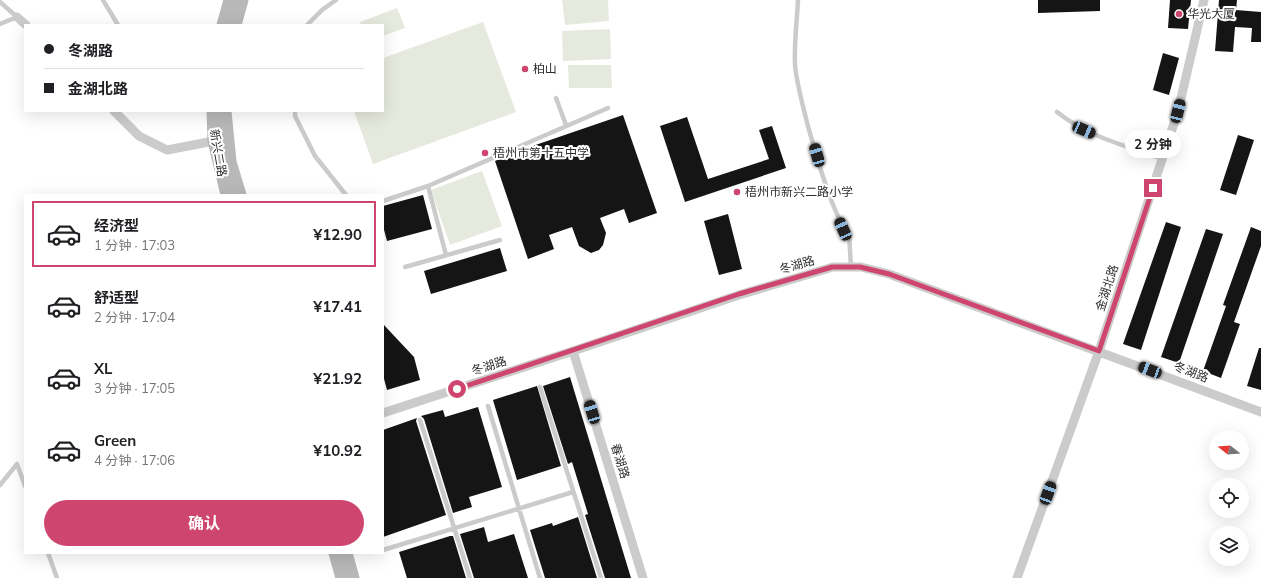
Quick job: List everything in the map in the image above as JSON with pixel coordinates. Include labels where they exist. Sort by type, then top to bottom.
[{"type":"main road","points":[[223,24],[230,0]]},
{"type":"main road","points":[[235,24],[242,0]]},
{"type":"main road","name":"新兴二路","points":[[213,112],[214,141],[227,194]]},
{"type":"main road","name":"新兴二路","points":[[225,112],[230,162],[240,194]]},
{"type":"main road","points":[[335,554],[342,578]]},
{"type":"main road","points":[[346,554],[354,578]]},
{"type":"street","name":"金湖北路","points":[[1017,578],[1099,351],[1178,111],[1204,0]]},
{"type":"street","points":[[17,17],[25,24]]},
{"type":"street","points":[[115,112],[139,136],[167,150],[214,141]]},
{"type":"street","name":"冬湖路","points":[[384,412],[573,351],[739,294],[832,267],[860,267],[889,274],[1261,412]]},
{"type":"street","name":"春湖路","points":[[573,351],[643,578]]},
{"type":"lane","points":[[103,0],[117,24]]},
{"type":"lane","points":[[308,24],[322,10],[336,0]]},
{"type":"lane","points":[[798,0],[795,63],[798,87],[832,204],[843,229],[849,233],[851,267]]},
{"type":"lane","points":[[0,2],[17,17],[0,24]]},
{"type":"lane","points":[[556,98],[566,125]]},
{"type":"lane","points":[[384,200],[428,186],[608,108]]},
{"type":"lane","points":[[295,112],[295,116],[314,156],[345,194]]},
{"type":"lane","points":[[1056,112],[1073,125],[1105,139],[1162,158]]},
{"type":"lane","points":[[428,186],[446,255]]},
{"type":"lane","points":[[405,267],[500,240]]},
{"type":"lane","points":[[540,387],[601,578]]},
{"type":"lane","points":[[488,406],[540,578]]},
{"type":"lane","points":[[420,420],[470,578]]},
{"type":"lane","points":[[0,485],[17,464],[24,483]]},
{"type":"lane","points":[[384,550],[573,492]]},
{"type":"lane","points":[[48,554],[57,578]]},
{"type":"shaded area","points":[[562,0],[608,0],[609,21],[565,25]]},
{"type":"shaded area","points":[[397,8],[405,28],[384,36],[384,24],[361,24],[360,22]]},
{"type":"shaded area","points":[[483,22],[516,112],[373,164],[354,112],[384,112],[384,58]]},
{"type":"shaded area","points":[[610,29],[611,59],[563,61],[562,31]]},
{"type":"shaded area","points":[[568,65],[611,65],[612,88],[569,88]]},
{"type":"shaded area","points":[[482,171],[502,226],[450,245],[431,190]]},
{"type":"building","points":[[1038,0],[1100,0],[1100,11],[1038,13]]},
{"type":"building","name":"华光大厦","points":[[1170,0],[1191,0],[1188,29],[1168,28]]},
{"type":"building","points":[[1219,0],[1237,0],[1236,10],[1261,12],[1261,42],[1251,42],[1252,28],[1235,27],[1233,52],[1215,51]]},
{"type":"building","points":[[1163,53],[1179,58],[1169,95],[1153,90]]},
{"type":"building","points":[[623,115],[657,213],[629,223],[624,209],[600,218],[606,233],[603,245],[599,250],[591,253],[579,246],[572,227],[549,235],[554,249],[528,259],[495,161],[518,151]]},
{"type":"building","points":[[687,117],[708,179],[769,159],[759,130],[772,126],[786,168],[685,202],[660,126]]},
{"type":"building","points":[[1238,135],[1254,140],[1236,195],[1220,190]]},
{"type":"building","points":[[423,195],[432,229],[387,241],[384,230],[384,206]]},
{"type":"building","points":[[728,214],[742,269],[719,275],[704,221]]},
{"type":"building","points":[[1166,222],[1181,227],[1141,350],[1123,344]]},
{"type":"building","points":[[1251,227],[1261,231],[1261,246],[1234,322],[1240,324],[1221,378],[1203,371],[1226,306],[1223,305]]},
{"type":"building","points":[[1206,229],[1223,234],[1179,363],[1161,357]]},
{"type":"building","points":[[500,248],[507,271],[431,294],[424,271]]},
{"type":"building","points":[[384,325],[414,357],[420,380],[387,390],[384,379]]},
{"type":"building","points":[[1259,348],[1261,348],[1261,390],[1247,386]]},
{"type":"building","points":[[570,377],[631,578],[605,578],[585,515],[588,514],[572,462],[568,464],[543,386]]},
{"type":"building","points":[[537,386],[561,466],[517,480],[493,400]]},
{"type":"building","points":[[478,407],[502,487],[469,497],[472,507],[453,513],[424,419],[421,416],[443,410],[445,417]]},
{"type":"building","points":[[417,418],[416,421],[446,515],[384,537],[384,430]]},
{"type":"building","points":[[578,517],[597,578],[545,578],[530,530],[552,523],[553,526]]},
{"type":"building","points":[[484,527],[488,542],[514,534],[528,578],[474,578],[460,534]]},
{"type":"building","points":[[453,536],[466,578],[407,578],[399,552]]},
{"type":"place","name":"华光大厦","points":[[1179,14]]},
{"type":"place","name":"柏山","points":[[525,69]]},
{"type":"place","name":"梧州市第十五中学","points":[[485,153]]},
{"type":"place","name":"梧州市新兴二路小学","points":[[737,192]]},
{"type":"route","points":[[457,389],[739,294],[832,267],[860,267],[889,274],[1099,351],[1153,188]]}]
